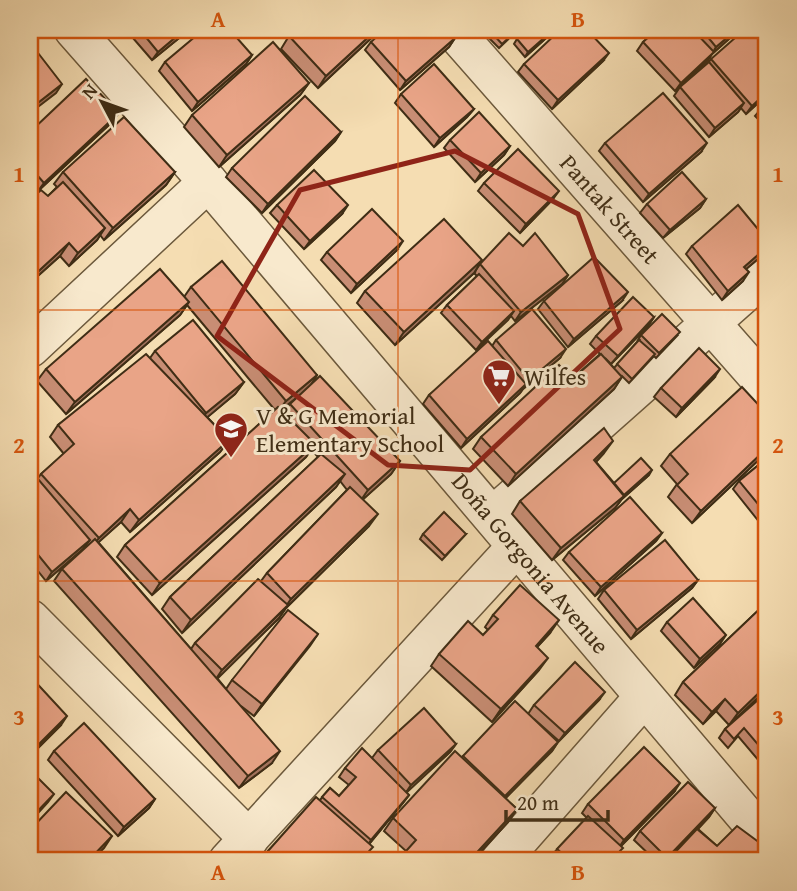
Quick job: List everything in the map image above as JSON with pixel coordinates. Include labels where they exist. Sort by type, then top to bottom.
[{"type":"street","name":"Doña Gorgonia Avenue","points":[[74,30],[208,182],[767,841]]},
{"type":"street","name":"Pantak Street","points":[[453,30],[767,387]]},
{"type":"street","points":[[30,348],[208,182]]},
{"type":"street","points":[[493,516],[767,273]]},
{"type":"street","points":[[30,619],[239,850],[517,546]]},
{"type":"street","points":[[500,861],[644,697]]},
{"type":"highlighted area","points":[[455,151],[578,214],[620,329],[470,470],[388,465],[217,336],[300,190]]},
{"type":"building","points":[[30,30],[41,32],[30,42]]},
{"type":"building","points":[[140,30],[184,30],[158,52]]},
{"type":"building","points":[[203,30],[230,30],[252,55],[198,102],[165,62]]},
{"type":"building","points":[[296,30],[376,30],[326,76],[289,36]]},
{"type":"building","points":[[384,30],[448,30],[455,38],[406,81],[371,42]]},
{"type":"building","points":[[517,30],[502,44],[491,32]]},
{"type":"building","points":[[527,30],[553,30],[528,52],[517,39]]},
{"type":"building","points":[[560,30],[587,30],[609,53],[558,100],[524,64]]},
{"type":"building","points":[[657,30],[693,30],[714,52],[681,83],[643,42]]},
{"type":"building","points":[[702,30],[736,30],[716,47]]},
{"type":"building","points":[[744,30],[765,30],[767,33],[767,92],[752,106],[711,59]]},
{"type":"building","points":[[273,42],[309,83],[227,155],[192,115]]},
{"type":"building","points":[[35,49],[62,84],[30,109],[30,53]]},
{"type":"building","points":[[709,62],[744,103],[715,128],[680,87]]},
{"type":"building","points":[[434,64],[474,109],[440,138],[401,94]]},
{"type":"building","points":[[86,79],[119,113],[44,183],[30,167],[30,132]]},
{"type":"building","points":[[663,93],[707,143],[649,194],[605,143]]},
{"type":"building","points":[[305,96],[341,132],[268,204],[232,168]]},
{"type":"building","points":[[767,102],[767,121],[758,112]]},
{"type":"building","points":[[479,112],[510,146],[481,173],[450,140]]},
{"type":"building","points":[[124,117],[175,172],[113,228],[63,172]]},
{"type":"building","points":[[518,149],[559,191],[526,224],[484,183]]},
{"type":"building","points":[[314,170],[348,205],[310,241],[277,205]]},
{"type":"building","points":[[682,172],[706,199],[670,230],[647,204]]},
{"type":"building","points":[[63,182],[105,228],[78,253],[69,243],[30,279],[30,200],[41,190],[48,196]]},
{"type":"building","points":[[738,205],[767,240],[767,247],[744,267],[749,272],[728,291],[692,246]]},
{"type":"building","points":[[372,209],[403,241],[357,284],[327,252]]},
{"type":"building","points":[[444,219],[482,260],[404,332],[365,291]]},
{"type":"building","points":[[509,233],[523,246],[535,233],[568,275],[521,312],[480,264]]},
{"type":"building","points":[[594,257],[628,292],[574,339],[544,301]]},
{"type":"building","points":[[222,261],[317,375],[286,401],[191,287]]},
{"type":"building","points":[[160,269],[189,302],[75,402],[46,369]]},
{"type":"building","points":[[479,274],[514,311],[482,342],[447,305]]},
{"type":"building","points":[[633,297],[654,317],[618,356],[596,336]]},
{"type":"building","points":[[532,309],[566,349],[529,380],[496,340]]},
{"type":"building","points":[[662,314],[680,332],[659,353],[641,335]]},
{"type":"building","points":[[193,320],[244,382],[206,413],[155,351]]},
{"type":"building","points":[[639,340],[655,354],[632,379],[617,364]]},
{"type":"building","points":[[488,341],[526,384],[467,439],[429,395]]},
{"type":"building","points":[[699,348],[720,369],[682,408],[661,388]]},
{"type":"building","points":[[146,354],[229,440],[139,520],[130,509],[99,538],[41,474],[74,444],[58,425]]},
{"type":"building","points":[[601,354],[622,377],[516,474],[481,437],[559,365],[572,379]]},
{"type":"building","points":[[320,376],[400,461],[368,490],[290,404]]},
{"type":"building","points":[[742,387],[767,414],[767,448],[701,511],[677,485],[688,474],[670,454]]},
{"type":"building","points":[[278,407],[315,444],[160,583],[125,545]]},
{"type":"building","points":[[604,428],[613,441],[594,460],[624,496],[561,548],[520,501]]},
{"type":"building","points":[[321,454],[345,474],[191,620],[170,597]]},
{"type":"building","points":[[641,458],[652,470],[624,495],[614,483]]},
{"type":"building","points":[[767,458],[767,515],[739,481]]},
{"type":"building","points":[[32,472],[90,540],[52,572],[30,545]]},
{"type":"building","points":[[350,487],[378,514],[291,599],[267,573]]},
{"type":"building","points":[[630,497],[662,533],[601,587],[569,552]]},
{"type":"building","points":[[444,512],[466,534],[445,556],[423,534]]},
{"type":"building","points":[[95,539],[280,751],[248,776],[62,569]]},
{"type":"building","points":[[665,540],[698,580],[637,630],[604,590]]},
{"type":"building","points":[[258,579],[288,605],[222,670],[195,643]]},
{"type":"building","points":[[520,585],[559,620],[536,646],[548,658],[501,709],[439,654],[468,621],[483,635],[498,619],[493,615]]},
{"type":"building","points":[[693,598],[726,635],[700,659],[667,622]]},
{"type":"building","points":[[767,602],[767,685],[738,713],[725,699],[712,712],[683,682]]},
{"type":"building","points":[[288,610],[318,634],[262,704],[232,680]]},
{"type":"building","points":[[575,662],[605,692],[565,733],[534,705]]},
{"type":"building","points":[[30,676],[67,716],[35,748],[30,743]]},
{"type":"building","points":[[767,692],[767,755],[744,728],[734,739],[725,729]]},
{"type":"building","points":[[515,701],[558,742],[505,796],[463,756]]},
{"type":"building","points":[[424,708],[456,744],[411,785],[378,750]]},
{"type":"building","points":[[84,723],[155,799],[124,827],[54,751]]},
{"type":"building","points":[[644,747],[680,783],[624,840],[588,804]]},
{"type":"building","points":[[362,748],[409,795],[371,840],[322,797],[330,788],[339,796],[356,777],[345,768]]},
{"type":"building","points":[[455,751],[517,809],[469,861],[399,861],[416,840],[393,818]]},
{"type":"building","points":[[30,770],[54,794],[30,819]]},
{"type":"building","points":[[688,782],[715,808],[667,858],[640,831]]},
{"type":"building","points":[[66,792],[112,836],[88,861],[30,861],[30,830]]},
{"type":"building","points":[[316,797],[373,847],[360,861],[280,861],[268,851]]},
{"type":"building","points":[[588,816],[623,848],[610,861],[571,861],[557,849]]},
{"type":"building","points":[[737,826],[764,846],[750,861],[667,861],[697,829],[717,846]]},
{"type":"building","points":[[553,854],[561,861],[546,861]]},
{"type":"place","name":"Wilfes","points":[[499,406]]},
{"type":"place","name":"V & G Memorial Elementary School","points":[[231,459]]}]
